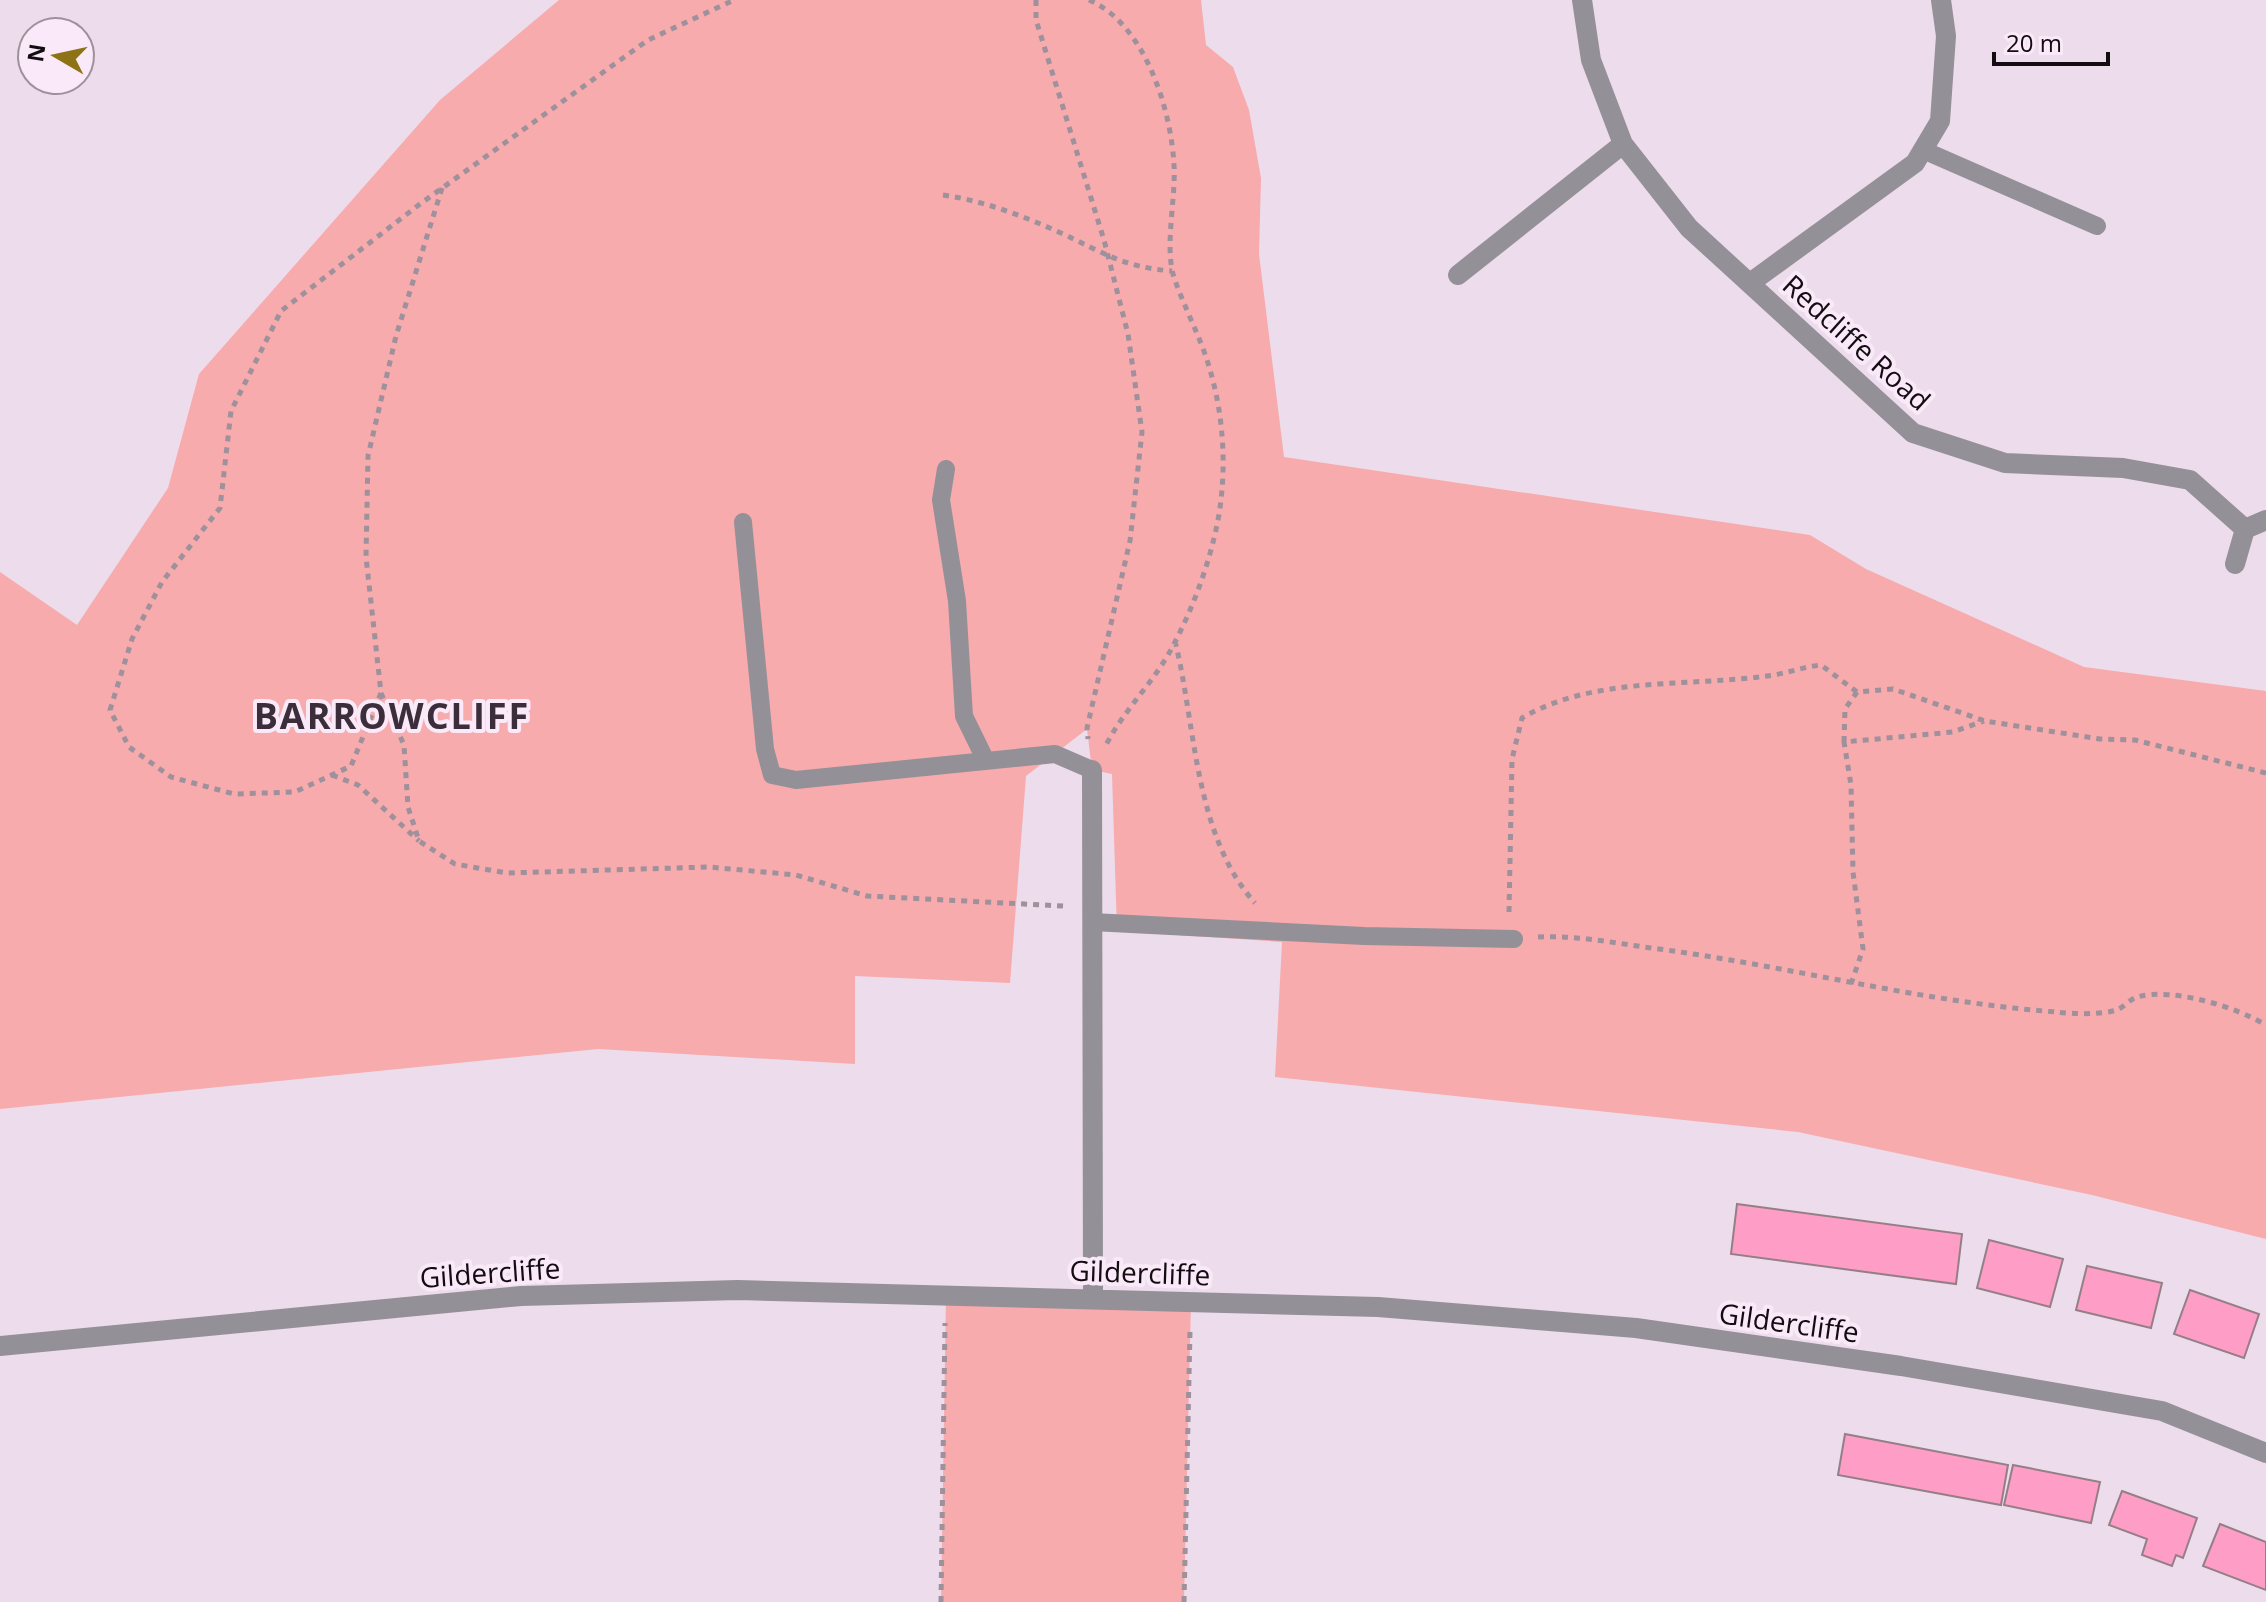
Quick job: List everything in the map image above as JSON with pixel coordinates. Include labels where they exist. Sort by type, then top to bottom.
[{"type":"street","name":"Redcliffe Road","points":[[1582,0],[1591,60],[1623,144],[1689,228],[1913,433],[2005,463],[2123,468],[2190,480],[2245,529]]},
{"type":"street","points":[[1750,283],[1915,163],[1940,121],[1946,36],[1941,0]]},
{"type":"street","points":[[1458,275],[1623,144]]},
{"type":"street","points":[[2235,564],[2245,529],[2266,520]]},
{"type":"street","points":[[1092,770],[1093,1298]]},
{"type":"street","name":"Gildercliffe","points":[[0,1346],[521,1296],[738,1290],[1378,1307],[1636,1328],[1901,1366],[2162,1411],[2266,1453]]},
{"type":"lane","points":[[1923,150],[2097,226]]},
{"type":"lane","points":[[946,469],[941,500],[957,601],[964,716],[986,761]]},
{"type":"lane","points":[[743,522],[765,749],[772,775],[796,780],[1055,754],[1092,770]]},
{"type":"lane","points":[[1092,915],[1289,932],[1511,938]]},
{"type":"path","points":[[381,693],[351,766],[295,792],[234,794],[171,777],[129,747],[110,710],[132,639],[162,582],[220,508],[231,411],[281,311],[442,188],[648,40],[734,0]]},
{"type":"path","points":[[1036,0],[1036,20],[1109,259],[1128,334],[1142,432],[1130,541],[1087,728],[1092,770]]},
{"type":"path","points":[[1089,0],[1102,5],[1132,36],[1152,76],[1167,120],[1174,165],[1172,271],[1210,370],[1221,427],[1223,469],[1218,519],[1206,563],[1175,640],[1142,693],[1115,727],[1092,770]]},
{"type":"path","points":[[419,841],[408,807],[404,745],[381,693],[366,557],[368,456],[396,336],[442,188]]},
{"type":"path","points":[[943,195],[974,199],[1010,212],[1109,259],[1145,269],[1172,271]]},
{"type":"path","points":[[1175,640],[1210,816],[1226,863],[1262,911],[1289,932]]},
{"type":"path","points":[[2266,773],[2135,740],[2100,739],[1985,721],[1893,689],[1857,692],[1821,665],[1769,676],[1612,689],[1548,703],[1522,718],[1512,759],[1511,938],[1560,936],[1682,952],[1995,1008],[2073,1014],[2117,1009],[2137,997],[2172,996],[2215,1003],[2266,1025]]},
{"type":"path","points":[[1851,984],[1863,949],[1853,872],[1851,785],[1844,742],[1845,709],[1857,692]]},
{"type":"path","points":[[1844,742],[1953,732],[1985,721]]},
{"type":"path","points":[[332,775],[358,785],[419,841],[455,864],[507,873],[709,867],[796,875],[867,896],[1092,915]]},
{"type":"path","points":[[941,1602],[946,1295]]},
{"type":"path","points":[[1184,1602],[1191,1301]]},
{"type":"shaded area","points":[[559,0],[1201,0],[1206,45],[1233,67],[1249,110],[1261,178],[1259,254],[1284,457],[1810,535],[1866,569],[2084,667],[2266,691],[2266,1239],[2092,1195],[1798,1132],[1275,1077],[1282,942],[1117,931],[1112,774],[1092,770],[1087,729],[1026,776],[1010,983],[855,976],[855,1064],[598,1049],[0,1109],[0,572],[77,625],[168,488],[199,374],[440,100]]},
{"type":"shaded area","points":[[946,1295],[1191,1301],[1184,1602],[941,1602]]},
{"type":"building","points":[[1737,1204],[1962,1234],[1956,1284],[1731,1254]]},
{"type":"building","points":[[1989,1240],[2063,1259],[2050,1307],[1977,1288]]},
{"type":"building","points":[[2087,1266],[2162,1283],[2151,1328],[2076,1310]]},
{"type":"building","points":[[2190,1290],[2259,1314],[2244,1358],[2174,1334]]},
{"type":"building","points":[[1845,1434],[2008,1465],[2001,1505],[1838,1475]]},
{"type":"building","points":[[2013,1465],[2100,1482],[2091,1523],[2004,1505]]},
{"type":"building","points":[[2122,1491],[2197,1518],[2183,1558],[2176,1555],[2172,1566],[2142,1555],[2147,1539],[2109,1525]]},
{"type":"building","points":[[2220,1524],[2266,1542],[2266,1590],[2203,1566]]},
{"type":"district","name":"BARROWCLIFF","points":[[392,715]]}]
